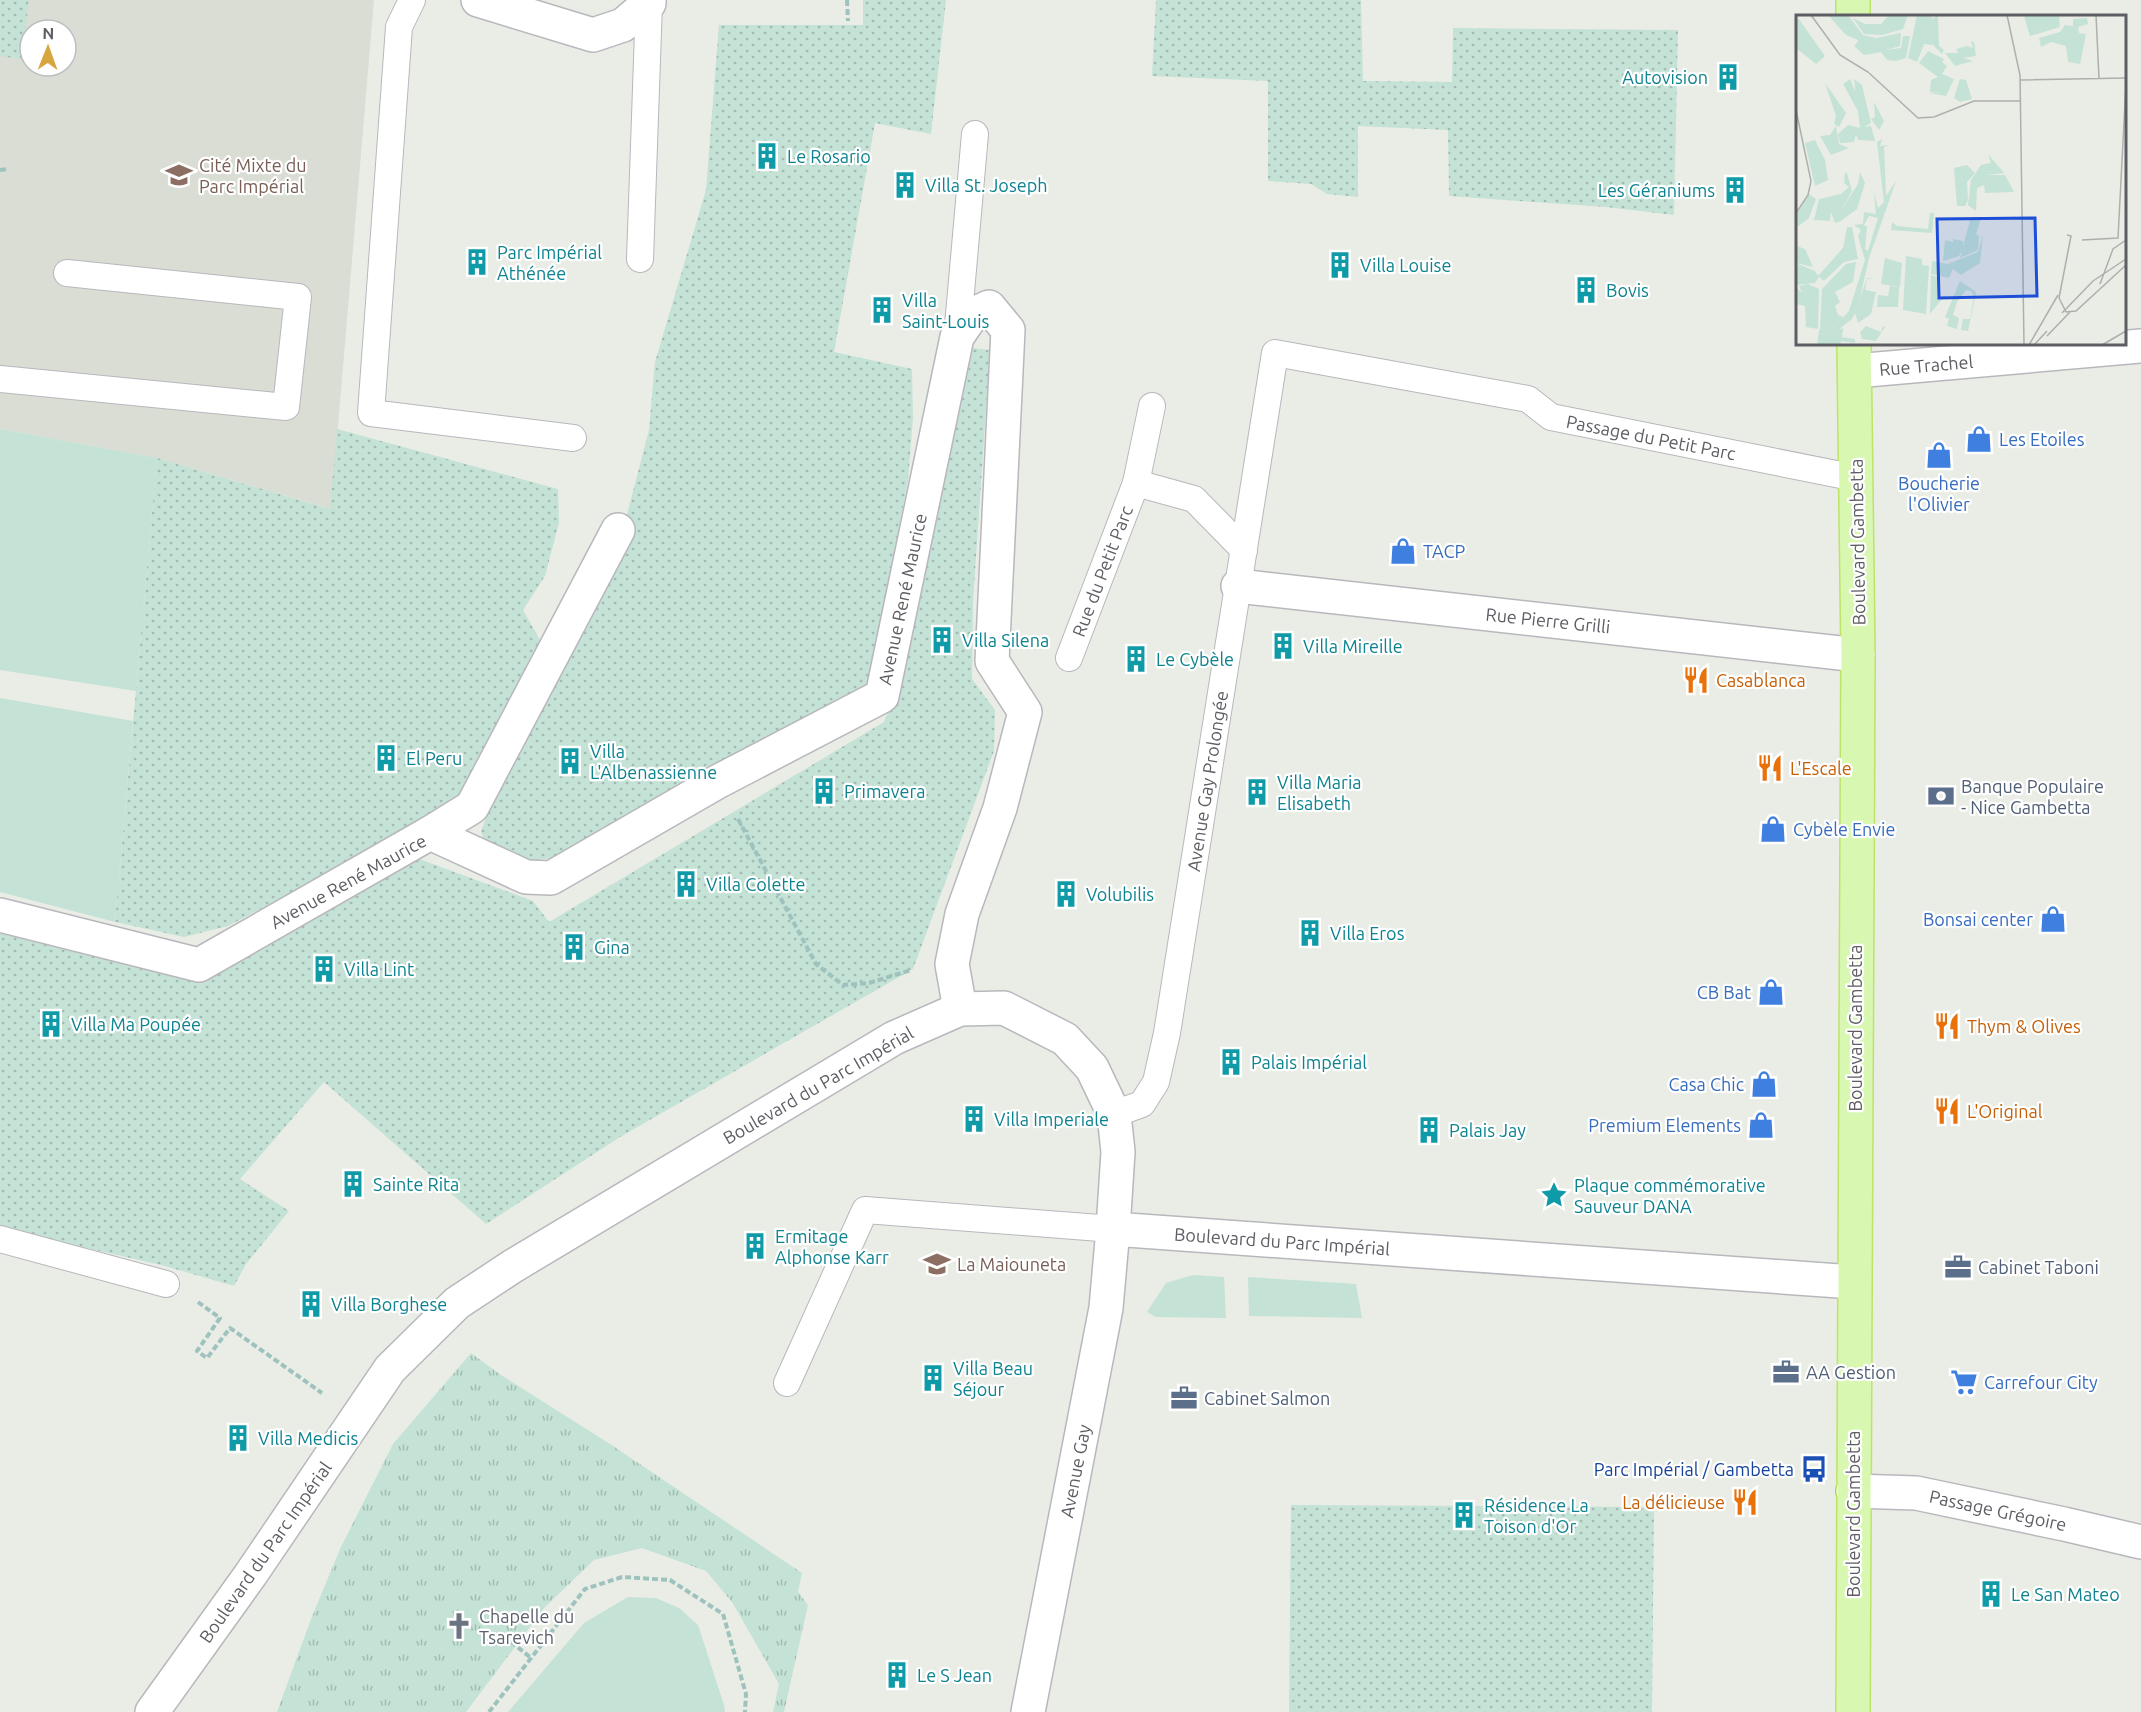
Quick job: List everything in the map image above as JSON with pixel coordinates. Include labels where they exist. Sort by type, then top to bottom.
[{"type":"main road","name":"Boulevard Gambetta","points":[[1852,1712],[1858,655],[1855,357]]},
{"type":"street","points":[[478,0],[593,35],[623,25],[649,2]]},
{"type":"street","name":"Avenue René Maurice","points":[[0,915],[199,965],[430,833],[526,877],[551,878],[719,781],[882,696],[957,337],[972,315],[989,307],[1008,330],[992,661],[1025,712],[1000,808],[962,914],[952,964],[960,1009]]},
{"type":"street","name":"Rue Trachel","points":[[1855,357],[2141,346]]},
{"type":"street","points":[[430,833],[472,807],[618,530]]},
{"type":"street","name":"Rue Pierre Grilli","points":[[1238,586],[1858,655]]},
{"type":"street","name":"Boulevard du Parc Impérial","points":[[152,1712],[251,1574],[390,1369],[457,1303],[513,1266],[894,1038],[960,1009],[1005,1008],[1065,1039],[1092,1068],[1114,1114],[1118,1152],[1113,1229],[1853,1282]]},
{"type":"street","name":"Avenue Gay","points":[[1028,1712],[1106,1308],[1113,1229]]},
{"type":"street","name":"Passage Grégoire","points":[[1853,1491],[1916,1493],[2141,1542]]},
{"type":"lane","points":[[412,0],[399,27],[371,413],[573,438]]},
{"type":"lane","points":[[640,259],[649,2]]},
{"type":"lane","points":[[957,337],[975,134]]},
{"type":"lane","points":[[0,379],[286,407],[298,297],[67,273]]},
{"type":"lane","name":"Passage du Petit Parc","points":[[1275,353],[1528,399],[1551,417],[1856,478]]},
{"type":"lane","name":"Avenue Gay Prolongée","points":[[1114,1114],[1142,1104],[1156,1082],[1167,1033],[1275,353]]},
{"type":"lane","name":"Rue du Petit Parc","points":[[1069,658],[1136,483],[1152,406]]},
{"type":"lane","name":"Rue du Petit Parc","points":[[1136,483],[1194,499],[1244,550]]},
{"type":"lane","points":[[787,1383],[865,1210],[1113,1229]]},
{"type":"lane","points":[[0,1239],[166,1284]]},
{"type":"path","points":[[847,0],[848,21]]},
{"type":"path","points":[[0,170],[9,169]]},
{"type":"path","points":[[719,781],[816,964],[843,985],[869,983],[913,969],[952,964]]},
{"type":"path","points":[[166,1284],[207,1307],[220,1318],[196,1352],[207,1358],[230,1328],[357,1419]]},
{"type":"path","points":[[489,1712],[585,1590],[622,1577],[670,1580],[723,1614],[746,1694],[745,1712]]},
{"type":"path","points":[[504,1636],[531,1658]]},
{"type":"shaded area","name":"Cité Mixte du Parc Impérial","points":[[0,0],[374,0],[331,509],[157,458],[0,429]]},
{"type":"green space","points":[[0,0],[29,0],[27,18],[18,18],[18,58],[0,56]]},
{"type":"green space","points":[[863,0],[946,0],[931,134],[875,123],[834,352],[912,369],[913,418],[908,480],[869,687],[551,858],[531,861],[486,846],[481,831],[506,768],[617,553],[649,430],[655,362],[706,190],[719,25],[863,25]]},
{"type":"green space","points":[[1156,0],[1361,0],[1363,81],[1452,82],[1453,28],[1678,30],[1674,215],[1606,207],[1449,196],[1448,130],[1358,126],[1358,197],[1327,194],[1311,184],[1268,181],[1268,81],[1152,76]]},
{"type":"green space","points":[[973,348],[990,350],[973,602],[972,679],[995,710],[994,751],[913,969],[620,1137],[486,1224],[324,1082],[240,1179],[289,1211],[246,1264],[234,1286],[165,1266],[0,1228],[0,933],[187,980],[207,981],[414,857],[533,901],[549,922],[884,722],[900,685]]},
{"type":"green space","points":[[0,429],[157,458],[136,691],[0,670]]},
{"type":"green space","points":[[337,429],[558,489],[559,523],[545,576],[523,610],[540,640],[458,804],[228,926],[184,937],[115,922],[157,458],[330,509]]},
{"type":"green space","points":[[0,698],[133,721],[115,922],[0,892]]},
{"type":"green space","points":[[1193,1275],[1224,1277],[1226,1318],[1156,1317],[1147,1312],[1166,1283]]},
{"type":"green space","points":[[1248,1277],[1356,1284],[1362,1318],[1249,1316]]},
{"type":"green space","points":[[471,1353],[802,1573],[798,1592],[808,1605],[784,1712],[773,1712],[779,1684],[732,1602],[706,1571],[642,1548],[594,1560],[545,1607],[466,1712],[277,1712],[311,1619],[340,1549],[393,1444]]},
{"type":"green space","points":[[1291,1505],[1654,1507],[1652,1712],[1289,1712]]},
{"type":"green space","points":[[628,1597],[656,1598],[679,1608],[698,1625],[725,1712],[508,1712],[584,1623]]},
{"type":"place","name":"Autovision","points":[[1728,77]]},
{"type":"place","name":"Le Rosario","points":[[767,156]]},
{"type":"place","name":"Cité Mixte du Parc Impérial","points":[[179,175]]},
{"type":"place","name":"Villa St. Joseph","points":[[905,185]]},
{"type":"place","name":"Les Géraniums","points":[[1735,190]]},
{"type":"place","name":"Parc Impérial Athénée","points":[[477,262]]},
{"type":"place","name":"Villa Louise","points":[[1340,265]]},
{"type":"place","name":"Bovis","points":[[1586,290]]},
{"type":"place","name":"Villa Saint-Louis","points":[[882,310]]},
{"type":"place","name":"Les Etoiles","points":[[1979,439]]},
{"type":"place","name":"Boucherie l'Olivier","points":[[1939,455]]},
{"type":"place","name":"TACP","points":[[1403,551]]},
{"type":"place","name":"Villa Silena","points":[[942,640]]},
{"type":"place","name":"Villa Mireille","points":[[1283,646]]},
{"type":"place","name":"Le Cybèle","points":[[1136,659]]},
{"type":"place","name":"Casablanca","points":[[1696,680]]},
{"type":"place","name":"El Peru","points":[[386,758]]},
{"type":"place","name":"Villa L'Albenassienne","points":[[570,761]]},
{"type":"place","name":"L'Escale","points":[[1770,768]]},
{"type":"place","name":"Primavera","points":[[824,791]]},
{"type":"place","name":"Villa Maria Elisabeth","points":[[1257,792]]},
{"type":"place","name":"Banque Populaire - Nice Gambetta","points":[[1941,796]]},
{"type":"place","name":"Cybèle Envie","points":[[1773,829]]},
{"type":"place","name":"Villa Colette","points":[[686,884]]},
{"type":"place","name":"Volubilis","points":[[1066,894]]},
{"type":"place","name":"Bonsai center","points":[[2053,919]]},
{"type":"place","name":"Villa Eros","points":[[1310,933]]},
{"type":"place","name":"Gina","points":[[574,947]]},
{"type":"place","name":"Villa Lint","points":[[324,969]]},
{"type":"place","name":"CB Bat","points":[[1771,992]]},
{"type":"place","name":"Villa Ma Poupée","points":[[51,1024]]},
{"type":"place","name":"Thym & Olives","points":[[1947,1026]]},
{"type":"place","name":"Palais Impérial","points":[[1231,1062]]},
{"type":"place","name":"Casa Chic","points":[[1764,1084]]},
{"type":"place","name":"L'Original","points":[[1947,1111]]},
{"type":"place","name":"Villa Imperiale","points":[[974,1119]]},
{"type":"place","name":"Premium Elements","points":[[1761,1125]]},
{"type":"place","name":"Palais Jay","points":[[1429,1130]]},
{"type":"place","name":"Sainte Rita","points":[[353,1184]]},
{"type":"place","name":"Plaque commémorative Sauveur DANA","points":[[1554,1195]]},
{"type":"place","name":"Ermitage Alphonse Karr","points":[[755,1246]]},
{"type":"place","name":"La Maiouneta","points":[[937,1264]]},
{"type":"place","name":"Cabinet Taboni","points":[[1958,1267]]},
{"type":"place","name":"Villa Borghese","points":[[311,1304]]},
{"type":"place","name":"AA Gestion","points":[[1786,1372]]},
{"type":"place","name":"Villa Beau Séjour","points":[[933,1378]]},
{"type":"place","name":"Carrefour City","points":[[1964,1382]]},
{"type":"place","name":"Cabinet Salmon","points":[[1184,1398]]},
{"type":"place","name":"Villa Medicis","points":[[238,1438]]},
{"type":"place","name":"Parc Impérial / Gambetta","points":[[1814,1469]]},
{"type":"place","name":"La délicieuse","points":[[1745,1502]]},
{"type":"place","name":"Résidence La Toison d'Or","points":[[1464,1515]]},
{"type":"place","name":"Le San Mateo","points":[[1991,1594]]},
{"type":"place","name":"Chapelle du Tsarevich","points":[[459,1626]]},
{"type":"place","name":"Le S Jean","points":[[897,1675]]}]
